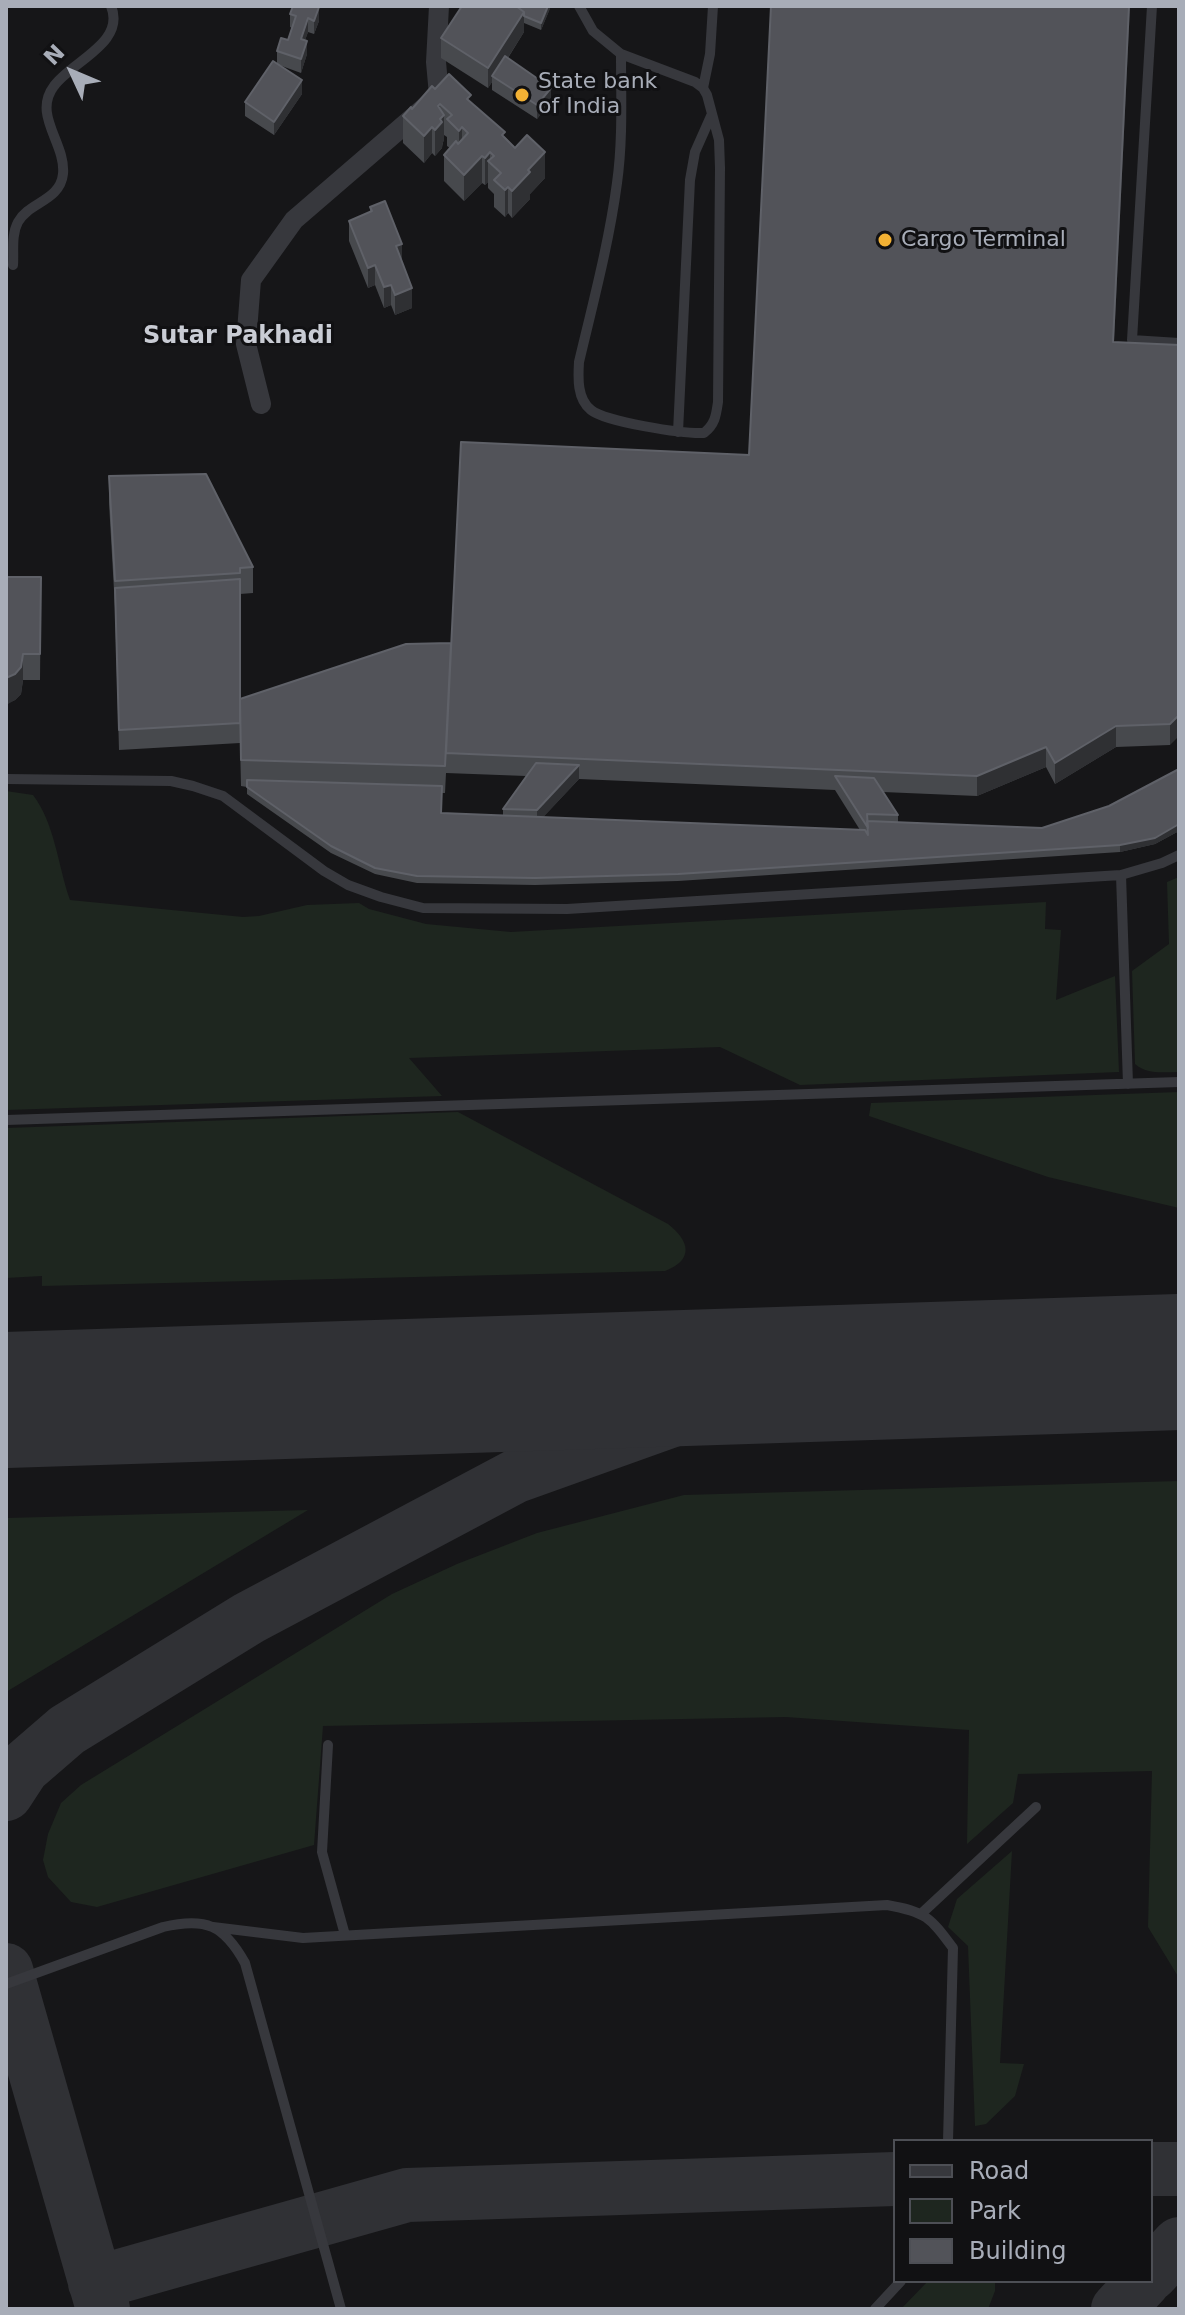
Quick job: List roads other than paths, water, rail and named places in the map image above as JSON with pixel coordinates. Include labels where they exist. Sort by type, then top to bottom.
[{"type":"street","points":[[261,404],[246,344],[251,280],[294,220],[439,95],[436,62],[439,6]]},
{"type":"lane","points":[[13,265],[14,232],[18,221],[57,190],[63,177],[63,162],[46,112],[46,100],[61,78],[106,40],[114,28],[111,6]]},
{"type":"lane","points":[[579,6],[593,31],[621,54],[695,82],[707,95],[719,140],[720,168],[716,419],[704,433],[678,432],[604,416],[590,409],[577,381],[618,180],[622,127],[621,54]]},
{"type":"lane","points":[[703,88],[710,54],[713,6]]},
{"type":"lane","points":[[1152,6],[1132,340],[1179,343]]},
{"type":"lane","points":[[678,432],[690,180],[695,152],[711,116]]},
{"type":"lane","points":[[6,779],[171,781],[193,786],[223,796],[324,871],[348,885],[423,908],[567,909],[1121,875],[1179,855]]},
{"type":"lane","points":[[1121,875],[1128,1084]]},
{"type":"lane","points":[[6,1120],[1179,1082]]},
{"type":"lane","points":[[328,1745],[322,1852],[345,1935]]},
{"type":"lane","points":[[922,1913],[1036,1807]]},
{"type":"lane","points":[[6,1984],[163,1927],[188,1921],[303,1938],[887,1905],[912,1909],[934,1922],[953,1948],[948,2139]]},
{"type":"lane","points":[[213,1927],[233,1941],[245,1963],[341,2309]]},
{"type":"lane","points":[[875,2309],[899,2283]]},
{"type":"place","name":"State bank of India","points":[[522,95]]},
{"type":"place","name":"Cargo Terminal","points":[[885,240]]},
{"type":"district","name":"Sutar Pakhadi","points":[[238,337]]}]
